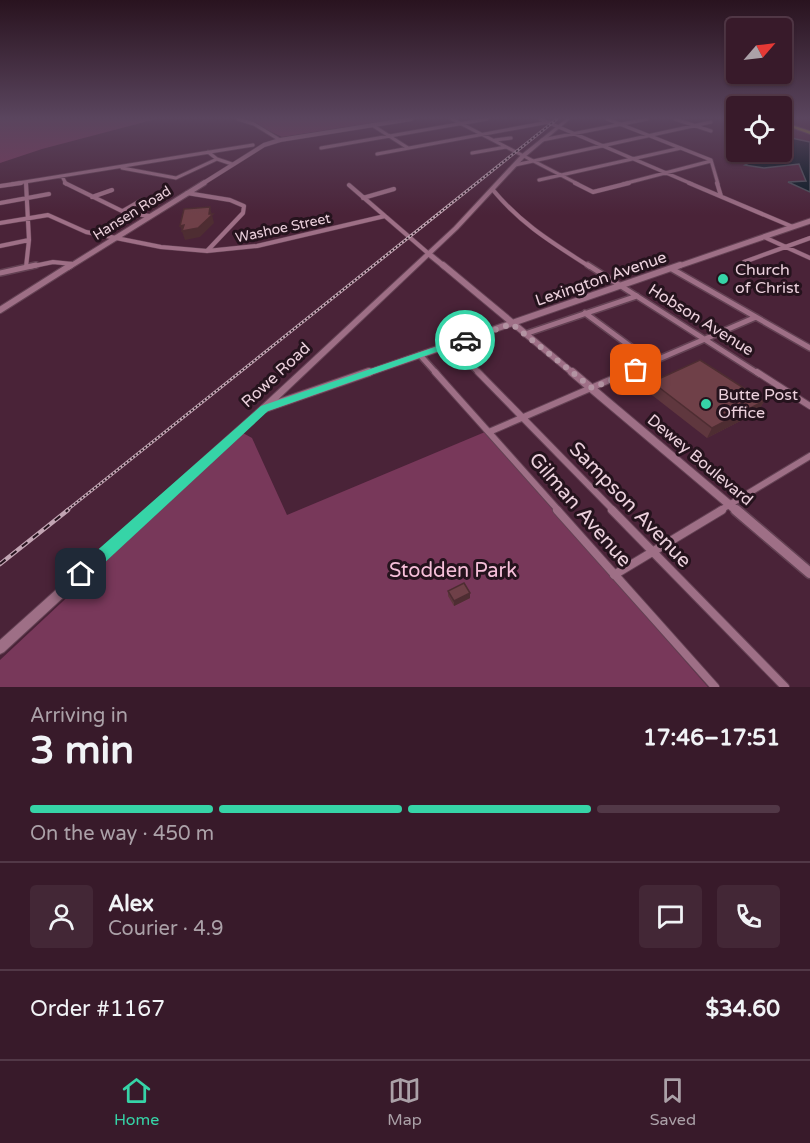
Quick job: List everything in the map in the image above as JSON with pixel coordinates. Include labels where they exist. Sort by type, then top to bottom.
[{"type":"main road","name":"Rowe Road","points":[[0,648],[264,408],[429,254],[530,151]]},
{"type":"street","points":[[0,186],[214,151]]},
{"type":"street","name":"Hansen Road","points":[[0,310],[254,151]]},
{"type":"street","points":[[377,154],[392,151]]},
{"type":"street","points":[[472,153],[483,151]]},
{"type":"street","points":[[514,151],[593,192],[711,161]]},
{"type":"street","points":[[514,165],[577,151]]},
{"type":"street","points":[[618,151],[793,227]]},
{"type":"street","points":[[539,180],[667,151]]},
{"type":"street","points":[[688,151],[711,161]]},
{"type":"street","points":[[208,152],[217,159],[232,164]]},
{"type":"street","points":[[117,167],[176,178],[217,159]]},
{"type":"street","points":[[711,161],[721,196]]},
{"type":"street","points":[[62,176],[66,184],[92,197],[123,211],[149,216]]},
{"type":"street","points":[[26,182],[29,240],[26,267]]},
{"type":"street","name":"Dewey Boulevard","points":[[349,185],[810,573]]},
{"type":"street","points":[[363,198],[394,189]]},
{"type":"street","points":[[92,197],[112,190]]},
{"type":"street","name":"Hobson Avenue","points":[[493,190],[512,213],[540,235],[810,406]]},
{"type":"street","points":[[187,193],[230,200],[244,206],[243,213],[207,252]]},
{"type":"street","points":[[0,203],[49,194]]},
{"type":"street","points":[[123,211],[142,200]]},
{"type":"street","points":[[0,223],[48,215],[86,232],[115,238]]},
{"type":"street","name":"Washoe Street","points":[[115,238],[207,252],[257,246],[385,216]]},
{"type":"street","name":"Lexington Avenue","points":[[264,408],[810,221]]},
{"type":"street","points":[[764,237],[810,258]]},
{"type":"street","points":[[744,262],[810,238]]},
{"type":"street","points":[[0,246],[29,240]]},
{"type":"street","points":[[0,273],[52,262],[72,264]]},
{"type":"street","points":[[672,269],[810,348]]},
{"type":"street","points":[[525,334],[637,296]]},
{"type":"street","points":[[585,313],[653,363]]},
{"type":"street","points":[[489,432],[756,317]]},
{"type":"street","name":"Sampson Avenue","points":[[452,345],[652,553],[785,687]]},
{"type":"street","name":"Gilman Avenue","points":[[420,355],[715,687]]},
{"type":"street","points":[[614,575],[810,456]]},
{"type":"green space","points":[[0,151],[36,151],[0,163]]},
{"type":"green space","name":"Stodden Park","points":[[485,432],[708,687],[0,687],[0,660],[243,433],[252,438],[287,515]]},
{"type":"water","points":[[792,151],[810,151],[810,192],[788,182],[806,181],[799,164],[764,168],[745,165],[750,162],[792,162]]},
{"type":"building","points":[[210,207],[209,214],[213,214],[198,228],[182,231],[184,225],[180,226],[184,209]]},
{"type":"building","name":"Butte Post Office","points":[[700,360],[764,401],[712,428],[652,382]]},
{"type":"building","points":[[464,583],[470,593],[454,601],[448,591]]},
{"type":"railway","points":[[66,511],[517,151]]},
{"type":"railway","points":[[0,564],[68,510]]},
{"type":"way so far","points":[[465,340],[512,324],[592,388],[636,370]]},
{"type":"place","name":"Church of Christ","points":[[723,279]]},
{"type":"place","name":"Butte Post Office","points":[[706,404]]},
{"type":"route","points":[[81,574],[264,408],[465,340]]}]
